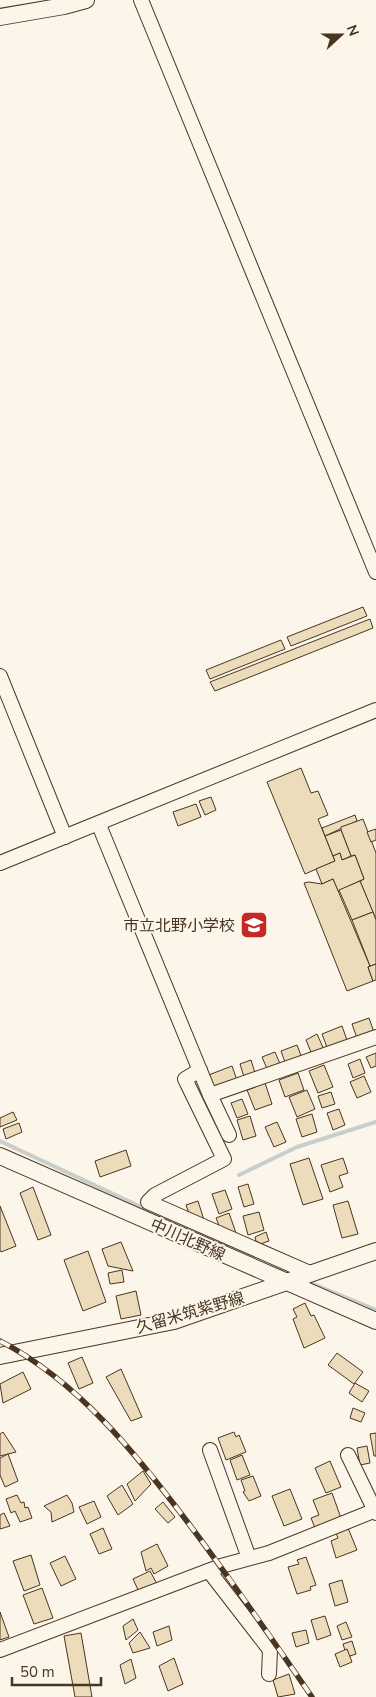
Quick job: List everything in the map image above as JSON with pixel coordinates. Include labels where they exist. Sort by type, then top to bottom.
[{"type":"main road","points":[[0,16],[38,0]]},
{"type":"main road","points":[[0,16],[64,6],[86,0]]},
{"type":"main road","name":"中川北野線","points":[[0,1156],[287,1283],[376,1320]]},
{"type":"main road","name":"久留米筑紫野線","points":[[0,1356],[174,1320],[287,1283],[376,1251]]},
{"type":"street","points":[[141,0],[376,572]]},
{"type":"street","points":[[0,676],[65,838]]},
{"type":"street","points":[[0,863],[98,825],[376,710]]},
{"type":"street","points":[[98,825],[210,1095],[230,1135]]},
{"type":"street","points":[[210,1095],[376,1037]]},
{"type":"street","points":[[200,1070],[185,1079],[224,1159],[155,1195],[148,1202],[309,1275]]},
{"type":"street","points":[[210,1450],[249,1558]]},
{"type":"street","points":[[0,1650],[209,1571],[269,1553],[376,1511],[348,1456]]},
{"type":"street","points":[[209,1571],[270,1650],[269,1674]]},
{"type":"building","points":[[363,607],[367,616],[291,646],[287,637]]},
{"type":"building","points":[[370,619],[373,628],[215,691],[210,682]]},
{"type":"building","points":[[281,640],[285,649],[210,679],[206,670]]},
{"type":"building","points":[[301,768],[311,793],[318,791],[328,815],[318,819],[335,861],[305,874],[267,782]]},
{"type":"building","points":[[211,797],[216,810],[205,815],[199,801]]},
{"type":"building","points":[[196,804],[201,817],[178,826],[173,812]]},
{"type":"building","points":[[355,815],[357,821],[325,836],[322,828]]},
{"type":"building","points":[[363,819],[376,853],[376,920],[360,881],[364,879],[355,855],[351,856],[341,830],[341,827]]},
{"type":"building","points":[[376,829],[376,840],[371,842],[367,832]]},
{"type":"building","points":[[341,830],[351,856],[342,860],[340,853],[333,856],[325,836]]},
{"type":"building","points":[[340,853],[342,860],[355,855],[364,879],[338,891],[333,879],[322,884],[316,869],[335,861],[333,856]]},
{"type":"building","points":[[333,879],[370,966],[368,967],[373,981],[347,991],[304,883],[322,884]]},
{"type":"building","points":[[360,881],[373,912],[352,920],[339,890]]},
{"type":"building","points":[[373,912],[376,920],[376,964],[370,966],[352,920]]},
{"type":"building","points":[[376,964],[376,980],[373,981],[368,967]]},
{"type":"building","points":[[369,1018],[375,1035],[358,1041],[352,1024]]},
{"type":"building","points":[[342,1026],[348,1043],[328,1050],[322,1034]]},
{"type":"building","points":[[317,1034],[325,1052],[313,1057],[306,1040]]},
{"type":"building","points":[[297,1045],[302,1058],[286,1065],[281,1051]]},
{"type":"building","points":[[275,1052],[281,1066],[268,1071],[262,1057]]},
{"type":"building","points":[[376,1053],[376,1066],[371,1068],[366,1057]]},
{"type":"building","points":[[360,1059],[365,1073],[353,1078],[348,1064]]},
{"type":"building","points":[[251,1060],[256,1076],[245,1080],[240,1064]]},
{"type":"building","points":[[324,1065],[333,1087],[318,1093],[309,1071]]},
{"type":"building","points":[[232,1066],[238,1083],[212,1092],[206,1076]]},
{"type":"building","points":[[298,1073],[304,1090],[285,1097],[279,1080]]},
{"type":"building","points":[[364,1076],[371,1092],[357,1098],[350,1082]]},
{"type":"building","points":[[265,1083],[272,1104],[255,1110],[247,1090]]},
{"type":"building","points":[[307,1090],[315,1109],[297,1117],[289,1097]]},
{"type":"building","points":[[331,1092],[335,1104],[322,1108],[318,1096]]},
{"type":"building","points":[[242,1099],[248,1114],[237,1118],[231,1103]]},
{"type":"building","points":[[339,1109],[345,1125],[333,1130],[327,1113]]},
{"type":"building","points":[[13,1112],[17,1120],[0,1127],[0,1118]]},
{"type":"building","points":[[312,1114],[317,1132],[302,1137],[296,1119]]},
{"type":"building","points":[[250,1116],[256,1136],[243,1140],[237,1120]]},
{"type":"building","points":[[277,1122],[286,1142],[274,1147],[265,1127]]},
{"type":"building","points":[[19,1123],[22,1132],[6,1139],[3,1129]]},
{"type":"building","points":[[126,1150],[131,1166],[100,1177],[95,1161]]},
{"type":"building","points":[[309,1158],[323,1199],[303,1205],[290,1164]]},
{"type":"building","points":[[343,1158],[348,1173],[339,1176],[343,1187],[330,1192],[321,1165]]},
{"type":"building","points":[[248,1184],[254,1204],[244,1207],[238,1187]]},
{"type":"building","points":[[33,1187],[51,1235],[38,1240],[20,1193]]},
{"type":"building","points":[[225,1190],[232,1209],[219,1214],[212,1194]]},
{"type":"building","points":[[198,1201],[204,1220],[193,1224],[186,1205]]},
{"type":"building","points":[[348,1201],[358,1234],[342,1238],[333,1205]]},
{"type":"building","points":[[0,1206],[16,1246],[1,1252],[0,1250]]},
{"type":"building","points":[[259,1212],[264,1230],[248,1235],[243,1216]]},
{"type":"building","points":[[229,1213],[236,1233],[224,1238],[216,1218]]},
{"type":"building","points":[[266,1232],[269,1241],[257,1245],[255,1237]]},
{"type":"building","points":[[121,1242],[133,1271],[108,1266],[102,1249]]},
{"type":"building","points":[[88,1251],[106,1302],[83,1311],[64,1260]]},
{"type":"building","points":[[122,1270],[124,1282],[110,1284],[108,1273]]},
{"type":"building","points":[[136,1291],[141,1315],[121,1319],[116,1296]]},
{"type":"building","points":[[305,1303],[311,1316],[314,1315],[325,1338],[304,1348],[293,1319],[297,1317],[293,1309]]},
{"type":"building","points":[[337,1353],[363,1372],[354,1384],[328,1365]]},
{"type":"building","points":[[82,1357],[93,1383],[79,1389],[68,1363]]},
{"type":"building","points":[[121,1369],[142,1417],[131,1421],[106,1377]]},
{"type":"building","points":[[23,1372],[31,1389],[3,1403],[0,1384]]},
{"type":"building","points":[[355,1383],[369,1391],[362,1402],[349,1393]]},
{"type":"building","points":[[353,1408],[365,1413],[361,1422],[350,1418]]},
{"type":"building","points":[[3,1432],[16,1452],[0,1456],[0,1434]]},
{"type":"building","points":[[234,1432],[236,1437],[239,1435],[246,1452],[226,1460],[218,1438]]},
{"type":"building","points":[[376,1433],[376,1456],[374,1456],[370,1434]]},
{"type":"building","points":[[367,1446],[370,1463],[360,1465],[357,1448]]},
{"type":"building","points":[[8,1454],[18,1481],[5,1487],[0,1475],[0,1458]]},
{"type":"building","points":[[242,1455],[250,1475],[237,1480],[230,1460]]},
{"type":"building","points":[[330,1461],[341,1487],[326,1493],[315,1468]]},
{"type":"building","points":[[143,1471],[151,1484],[135,1501],[127,1484]]},
{"type":"building","points":[[253,1476],[261,1496],[249,1501],[243,1492],[245,1491],[241,1480]]},
{"type":"building","points":[[122,1485],[133,1504],[118,1515],[107,1496]]},
{"type":"building","points":[[290,1489],[302,1519],[284,1526],[272,1496]]},
{"type":"building","points":[[332,1493],[341,1518],[315,1528],[311,1518],[319,1515],[313,1500]]},
{"type":"building","points":[[17,1495],[21,1503],[24,1502],[25,1508],[28,1507],[32,1518],[20,1522],[15,1511],[11,1513],[6,1499]]},
{"type":"building","points":[[67,1495],[72,1503],[74,1512],[52,1522],[51,1512],[44,1506]]},
{"type":"building","points":[[94,1501],[101,1517],[87,1524],[79,1507]]},
{"type":"building","points":[[163,1502],[175,1517],[168,1523],[155,1509]]},
{"type":"building","points":[[4,1513],[10,1526],[0,1529],[0,1515]]},
{"type":"building","points":[[103,1528],[112,1549],[99,1554],[90,1534]]},
{"type":"building","points":[[348,1528],[357,1550],[336,1558],[331,1541],[338,1538],[336,1533]]},
{"type":"building","points":[[157,1544],[168,1566],[154,1574],[151,1568],[146,1571],[141,1552]]},
{"type":"building","points":[[31,1555],[40,1585],[24,1591],[13,1561]]},
{"type":"building","points":[[65,1556],[76,1579],[61,1586],[50,1563]]},
{"type":"building","points":[[306,1557],[316,1585],[310,1587],[311,1590],[297,1594],[288,1567],[299,1564],[297,1560]]},
{"type":"building","points":[[150,1571],[157,1584],[139,1592],[133,1579]]},
{"type":"building","points":[[342,1580],[348,1602],[335,1606],[329,1584]]},
{"type":"building","points":[[42,1588],[53,1618],[34,1624],[23,1595]]},
{"type":"building","points":[[0,1612],[9,1637],[0,1640]]},
{"type":"building","points":[[325,1616],[331,1635],[317,1640],[311,1620]]},
{"type":"building","points":[[133,1619],[138,1630],[126,1640],[123,1626]]},
{"type":"building","points":[[346,1622],[352,1637],[342,1640],[337,1626]]},
{"type":"building","points":[[169,1626],[172,1640],[157,1646],[153,1632]]},
{"type":"building","points":[[306,1630],[309,1643],[296,1647],[292,1633]]},
{"type":"building","points":[[140,1632],[150,1648],[133,1653],[129,1643]]},
{"type":"building","points":[[81,1633],[92,1697],[75,1697],[64,1636]]},
{"type":"building","points":[[352,1641],[356,1654],[347,1657],[343,1644]]},
{"type":"building","points":[[347,1649],[352,1662],[340,1667],[335,1654]]},
{"type":"building","points":[[174,1658],[183,1684],[168,1691],[159,1666]]},
{"type":"building","points":[[131,1659],[136,1678],[125,1684],[120,1665]]},
{"type":"building","points":[[289,1674],[295,1694],[278,1697],[273,1680]]},
{"type":"waterway","points":[[239,1175],[297,1147],[376,1122]]},
{"type":"waterway","points":[[0,1141],[227,1247]]},
{"type":"waterway","points":[[306,1281],[376,1310]]},
{"type":"railway","points":[[0,1341],[56,1377],[105,1422],[149,1472],[205,1545],[312,1697]]},
{"type":"place","name":"市立北野小学校","points":[[254,925]]}]
